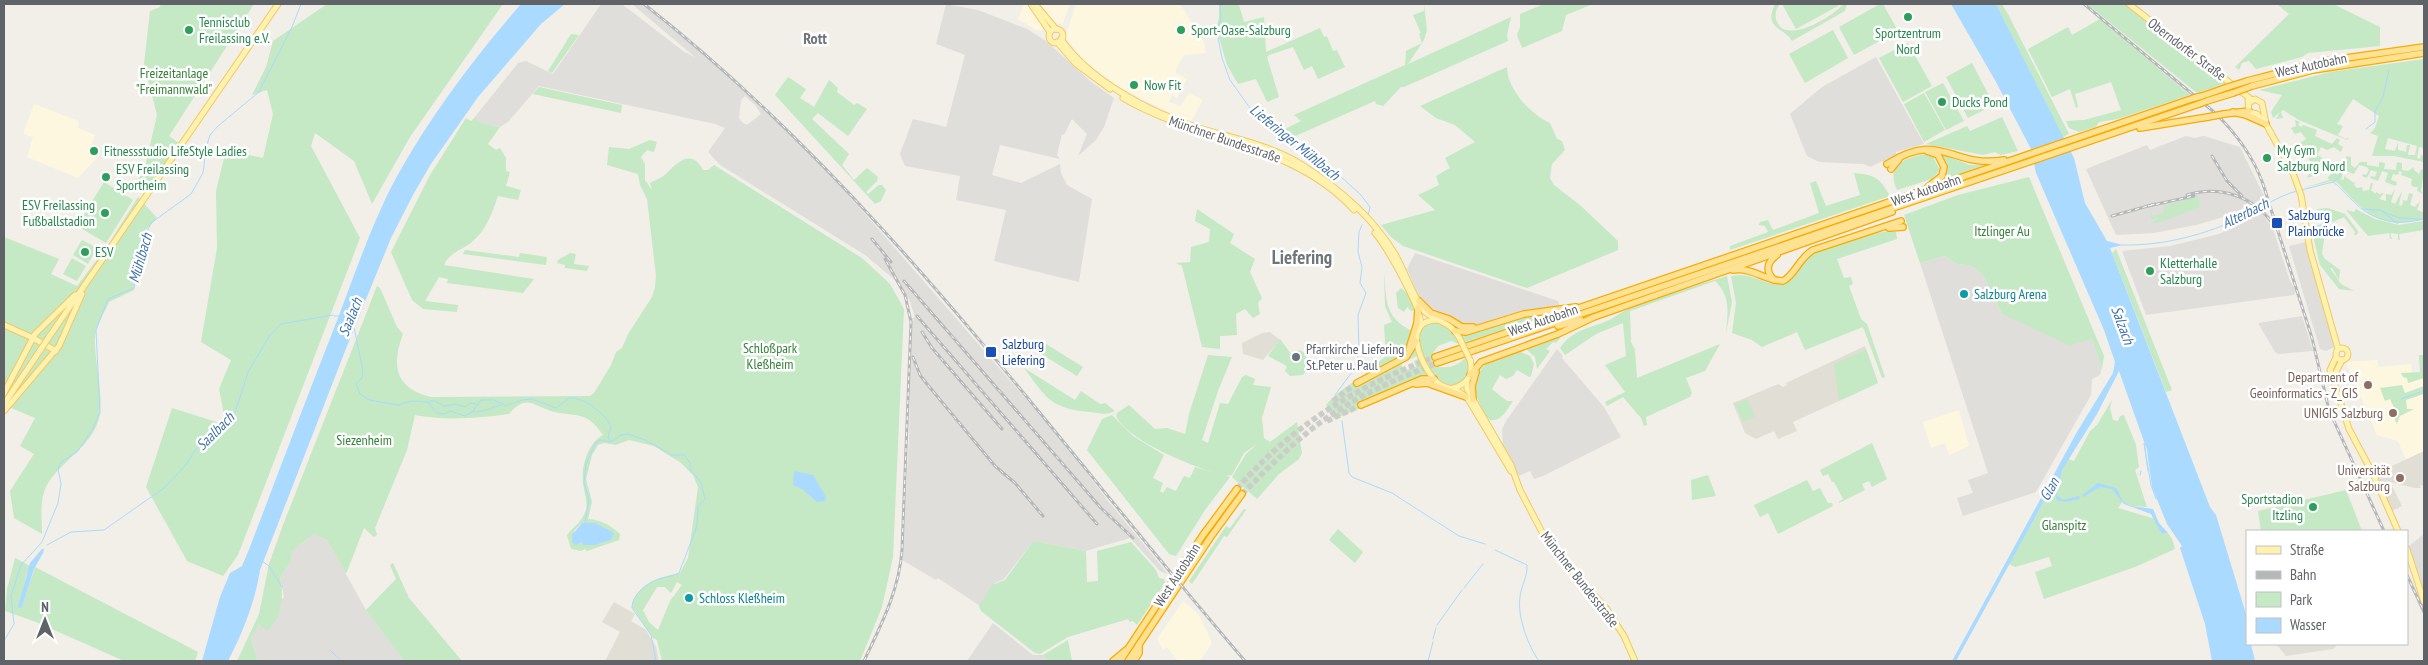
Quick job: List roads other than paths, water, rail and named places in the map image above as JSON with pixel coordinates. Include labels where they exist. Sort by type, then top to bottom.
[{"type":"highway","name":"West Autobahn","points":[[2391,55],[2424,47]]},
{"type":"highway","name":"West Autobahn","points":[[2379,56],[2313,70],[2252,86],[2078,146],[2022,161],[1922,191],[1899,199],[1893,207],[1549,326],[1436,360],[1586,306],[1893,207],[1903,205],[2022,161],[2076,139],[2247,81],[2308,64],[2379,56],[2424,53]]},
{"type":"highway","points":[[2126,129],[2249,110]]},
{"type":"highway","points":[[2233,112],[2246,115],[2266,124]]},
{"type":"highway","points":[[1922,191],[1942,176],[1944,167],[1938,155],[1929,151],[1915,152],[1900,158],[1889,166],[1906,152],[1923,148],[1945,151],[1976,162],[2022,161]]},
{"type":"highway","points":[[1549,326],[1554,327],[1594,317],[1788,250],[1893,207]]},
{"type":"highway","points":[[1721,272],[1742,269],[1781,282],[1787,279],[1800,260],[1813,250],[1875,229],[1902,224]]},
{"type":"highway","points":[[1774,280],[1768,271],[1769,262],[1788,250]]},
{"type":"highway","points":[[1357,383],[1409,354],[1421,309],[1466,328],[1518,315],[1586,306]]},
{"type":"highway","points":[[1456,331],[1466,332],[1518,315]]},
{"type":"highway","points":[[1474,400],[1472,381],[1478,368],[1486,362],[1558,334],[1594,317]]},
{"type":"highway","points":[[1470,375],[1481,362],[1516,350]]},
{"type":"highway","points":[[1361,405],[1422,378],[1434,379]]},
{"type":"highway","points":[[1402,387],[1424,382],[1466,397]]},
{"type":"highway","name":"West Autobahn","points":[[1120,661],[1204,534],[1237,489]]},
{"type":"highway","name":"West Autobahn","points":[[1128,661],[1210,538],[1242,494]]},
{"type":"highway","points":[[1134,661],[1139,653],[1139,645]]},
{"type":"highway","points":[[1113,661],[1130,647]]},
{"type":"main road","points":[[4,404],[278,4]]},
{"type":"main road","points":[[1030,4],[1050,32],[1050,40],[1059,41],[1062,33],[1056,29],[1035,4]]},
{"type":"main road","name":"Oberndorfer Straße","points":[[2129,4],[2154,26],[2245,94],[2250,101]]},
{"type":"main road","points":[[1050,32],[1056,29]]},
{"type":"main road","name":"Münchner Bundesstraße","points":[[1059,41],[1086,72],[1121,97],[1179,124],[1259,149],[1282,159],[1340,196],[1364,218],[1391,248],[1421,309]]},
{"type":"main road","points":[[2260,112],[2249,110],[2250,101],[2261,102],[2260,112],[2301,194],[2319,283],[2340,348],[2339,359],[2332,371],[2332,379],[2352,435],[2373,474],[2398,530]]},
{"type":"main road","points":[[4,393],[33,338],[85,286]]},
{"type":"main road","points":[[4,412],[56,351],[78,306],[85,286]]},
{"type":"main road","points":[[1421,309],[1438,320]]},
{"type":"main road","points":[[1434,379],[1419,352],[1416,332],[1430,320],[1446,322],[1456,331],[1470,360],[1470,375],[1467,381],[1453,388]]},
{"type":"main road","points":[[4,325],[56,351]]},
{"type":"main road","points":[[2339,359],[2348,355],[2347,351],[2340,348]]},
{"type":"main road","name":"Münchner Bundesstraße","points":[[1434,379],[1443,386],[1453,388],[1466,397],[1511,471],[1551,546],[1609,612],[1635,661]]},
{"type":"main road","name":"Münchner Bundesstraße","points":[[1467,381],[1467,389],[1511,465],[1511,471]]},
{"type":"main road","points":[[2408,552],[2424,602]]},
{"type":"water","name":"Saalach","points":[[521,4],[565,4],[541,24],[478,97],[431,164],[414,193],[391,238],[347,346],[260,570],[252,605],[239,639],[228,661],[202,661],[220,597],[230,573],[242,566],[250,547],[365,247],[396,178],[439,109],[470,66]]},
{"type":"water","points":[[1951,4],[1996,4],[2074,158],[2085,203],[2107,241],[2123,245],[2110,248],[2210,507],[2216,515],[2246,614],[2246,645],[2251,645],[2255,661],[2212,661],[2205,624],[2180,548],[2182,546],[2167,524],[2152,487],[2147,450],[2119,371],[2097,414],[2062,470],[2057,486],[2057,496],[2063,500],[2079,496],[2080,499],[2064,502],[2057,500],[2053,489],[2058,476],[1956,661],[1952,661],[2077,432],[2113,373],[2115,362],[2104,330],[2036,173],[2031,149],[1996,82]]},
{"type":"water","points":[[794,471],[813,475],[826,497],[825,501],[817,502],[802,489],[793,485]]},
{"type":"water","points":[[2098,483],[2116,488],[2123,501],[2131,506],[2153,509],[2159,523],[2168,533],[2162,534],[2151,514],[2124,504],[2112,489],[2100,487],[2083,497],[2082,495]]},
{"type":"water","points":[[582,523],[595,523],[614,533],[611,540],[595,545],[583,545],[581,542],[576,545],[572,542],[572,535]]},
{"type":"water","points":[[44,549],[43,553],[34,569],[22,607],[20,608],[18,607],[30,563]]},
{"type":"waterway","name":"Mühlbach","points":[[4,641],[14,624],[11,596],[21,565],[42,542],[58,503],[61,484],[58,469],[61,462],[77,452],[92,430],[100,413],[96,330],[108,299],[134,288],[144,239],[151,223],[191,194],[203,173],[206,148],[210,135],[259,92],[292,27],[301,4]]},
{"type":"waterway","name":"Lieferinger Mühlbach","points":[[1220,4],[1221,17],[1217,32],[1222,58],[1230,80],[1250,108],[1307,156],[1339,175],[1360,194],[1370,207],[1368,216]]},
{"type":"waterway","points":[[2366,129],[2375,122],[2375,111],[2383,97],[2389,70]]},
{"type":"waterway","points":[[2333,182],[2340,176],[2341,171]]},
{"type":"waterway","name":"Alterbach","points":[[2301,190],[2333,182],[2350,199],[2377,218],[2395,222],[2424,219]]},
{"type":"waterway","name":"Alterbach","points":[[2122,245],[2138,245],[2185,238],[2231,222],[2297,191]]},
{"type":"waterway","name":"Alterbach","points":[[2362,209],[2380,210],[2399,218],[2421,219]]},
{"type":"waterway","name":"Alterbach","points":[[2382,211],[2398,224]]},
{"type":"waterway","name":"Lieferinger Mühlbach","points":[[1335,395],[1355,368],[1359,352],[1358,315],[1366,293],[1360,283],[1362,267],[1358,252],[1359,232],[1362,225]]},
{"type":"waterway","name":"Saalbach","points":[[47,545],[71,532],[104,530],[164,488],[185,466],[200,443],[234,416],[248,372],[270,335],[281,324],[333,315]]},
{"type":"waterway","name":"Saalbach","points":[[334,316],[340,316]]},
{"type":"waterway","name":"Saalach","points":[[354,327],[363,371],[362,378],[356,383],[360,394],[369,400],[398,405],[411,401],[428,402],[437,413],[444,414],[451,411],[465,416],[472,412],[481,400],[494,400],[506,406],[522,400],[532,399],[556,408],[569,398],[574,398],[600,412],[611,426],[608,438],[611,442],[621,435],[628,434],[645,440],[672,455],[684,455],[690,463],[690,469],[701,483],[705,499],[698,506],[697,526],[679,573],[656,580],[648,585],[634,599],[632,608],[651,635],[656,661]]},
{"type":"waterway","points":[[2401,399],[2424,391]]},
{"type":"waterway","points":[[429,401],[435,401],[444,406],[456,404],[465,407],[471,403],[476,404]]},
{"type":"waterway","points":[[473,412],[484,411],[501,405]]},
{"type":"waterway","name":"Lieferinger Mühlbach","points":[[1342,421],[1349,473],[1352,477],[1392,493],[1459,536],[1485,544]]},
{"type":"waterway","points":[[585,523],[589,499],[584,483],[586,464],[596,442],[600,440],[610,442]]},
{"type":"waterway","points":[[2148,471],[2144,443],[2151,485],[2156,499]]},
{"type":"waterway","points":[[2140,475],[2141,471]]},
{"type":"waterway","name":"Lieferinger Mühlbach","points":[[1495,550],[1527,565],[1520,597],[1520,613],[1527,639],[1539,661]]},
{"type":"waterway","points":[[262,561],[269,566],[282,587]]},
{"type":"waterway","points":[[1464,588],[1483,564]]},
{"type":"waterway","points":[[1437,625],[1462,590]]},
{"type":"waterway","points":[[1433,639],[1436,628]]},
{"type":"waterway","points":[[1428,661],[1433,642]]},
{"type":"waterway","points":[[330,650],[341,661]]},
{"type":"tunnel","points":[[1237,489],[1280,446],[1327,410],[1379,381],[1435,357]]},
{"type":"tunnel","points":[[1242,494],[1275,461],[1334,413],[1384,385],[1437,363]]},
{"type":"tunnel","points":[[1333,401],[1357,383]]},
{"type":"tunnel","points":[[1327,421],[1361,405]]},
{"type":"railway","points":[[644,4],[729,76],[810,153],[887,234],[1032,403],[1245,661]]},
{"type":"railway","points":[[2084,4],[2214,112],[2236,136],[2249,154],[2263,184],[2312,338],[2329,410],[2384,530]]},
{"type":"railway","points":[[2212,156],[2227,181],[2242,196]]},
{"type":"railway","points":[[2187,195],[2212,191],[2235,195],[2256,206],[2273,224]]},
{"type":"railway","points":[[2148,206],[2194,196]]},
{"type":"railway","points":[[2112,216],[2155,204]]},
{"type":"railway","points":[[872,239],[891,262]]},
{"type":"railway","points":[[864,661],[883,621],[893,594],[902,550],[911,322],[905,295],[885,259]]},
{"type":"railway","points":[[904,281],[1101,508],[1133,538]]},
{"type":"railway","points":[[917,316],[1097,524]]},
{"type":"railway","points":[[922,332],[932,348],[1002,429]]},
{"type":"railway","points":[[913,357],[920,375],[927,384],[995,466],[1015,483],[1043,516]]},
{"type":"railway","points":[[2408,577],[2424,612]]},
{"type":"place","name":"Sportzentrum Nord","points":[[1908,17]]},
{"type":"place","name":"Tennisclub Freilassing e.V.","points":[[189,30]]},
{"type":"place","name":"Sport-Oase-Salzburg","points":[[1181,30]]},
{"type":"place","name":"Now Fit","points":[[1134,85]]},
{"type":"place","name":"Ducks Pond","points":[[1942,102]]},
{"type":"place","name":"Fitnessstudio LifeStyle Ladies","points":[[94,151]]},
{"type":"place","name":"My Gym Salzburg Nord","points":[[2267,158]]},
{"type":"place","name":"ESV Freilassing Sportheim","points":[[106,177]]},
{"type":"place","name":"ESV Freilassing Fußballstadion","points":[[105,213]]},
{"type":"place","name":"Salzburg Plainbrücke","points":[[2277,223]]},
{"type":"place","name":"ESV","points":[[85,252]]},
{"type":"place","name":"Kletterhalle Salzburg","points":[[2150,271]]},
{"type":"place","name":"Salzburg Arena","points":[[1964,294]]},
{"type":"place","name":"Salzburg Liefering","points":[[991,352]]},
{"type":"place","name":"Pfarrkirche Liefering St.Peter u. Paul","points":[[1296,357]]},
{"type":"place","name":"Department of Geoinformatics - Z_GIS","points":[[2368,385]]},
{"type":"place","name":"UNIGIS Salzburg","points":[[2393,413]]},
{"type":"place","name":"Universität Salzburg","points":[[2400,478]]},
{"type":"place","name":"Sportstadion Itzling","points":[[2313,507]]},
{"type":"place","name":"Schloss Kleßheim","points":[[689,598]]},
{"type":"district","name":"Rott","points":[[815,38]]},
{"type":"district","name":"Liefering","points":[[1302,257]]},
{"type":"park label","name":"Freizeitanlage \"Freimannwald\"","points":[[174,82]]},
{"type":"park label","name":"Itzlinger Au","points":[[2002,231]]},
{"type":"park label","name":"Schloßpark Kleßheim","points":[[770,356]]},
{"type":"park label","name":"Siezenheim","points":[[364,440]]},
{"type":"park label","name":"Glanspitz","points":[[2064,525]]},
{"type":"water label","name":"Salzach","points":[[2123,325]]},
{"type":"water label","name":"Glan","points":[[2049,489]]}]
